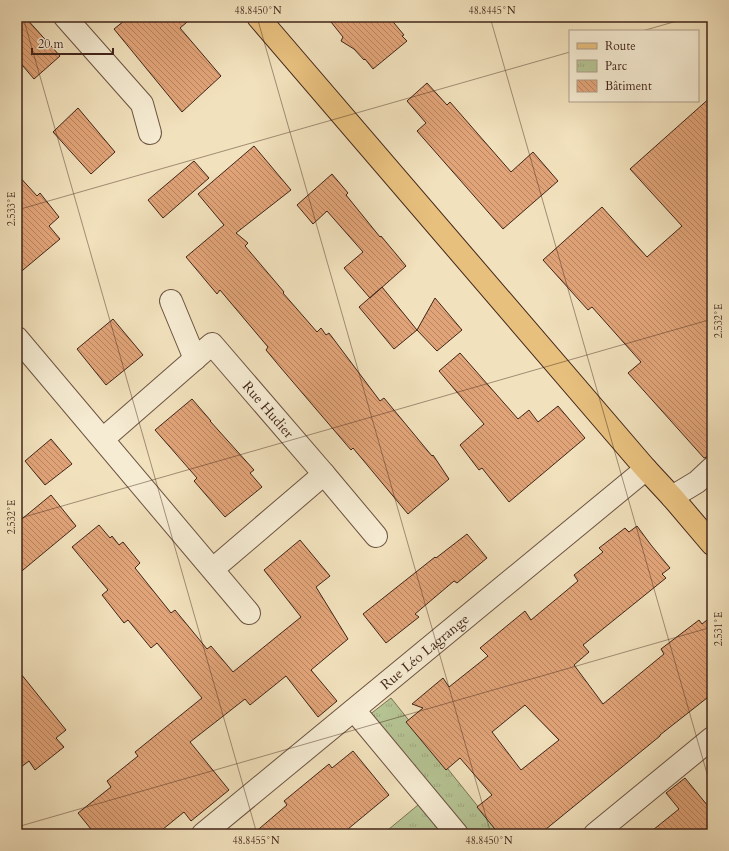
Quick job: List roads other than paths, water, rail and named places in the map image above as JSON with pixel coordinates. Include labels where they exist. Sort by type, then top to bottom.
[{"type":"main road","points":[[258,17],[712,544]]},
{"type":"street","points":[[65,17],[142,104],[150,133]]},
{"type":"street","points":[[171,301],[195,359]]},
{"type":"street","points":[[17,338],[250,613]]},
{"type":"street","name":"Rue Hudier","points":[[103,439],[212,344],[324,474]]},
{"type":"street","points":[[672,496],[697,482],[712,468]]},
{"type":"street","name":"Rue Léo Lagrange","points":[[203,834],[646,469]]},
{"type":"street","points":[[213,570],[324,474],[376,536]]},
{"type":"street","points":[[354,710],[457,834]]},
{"type":"street","points":[[595,834],[712,738]]}]
